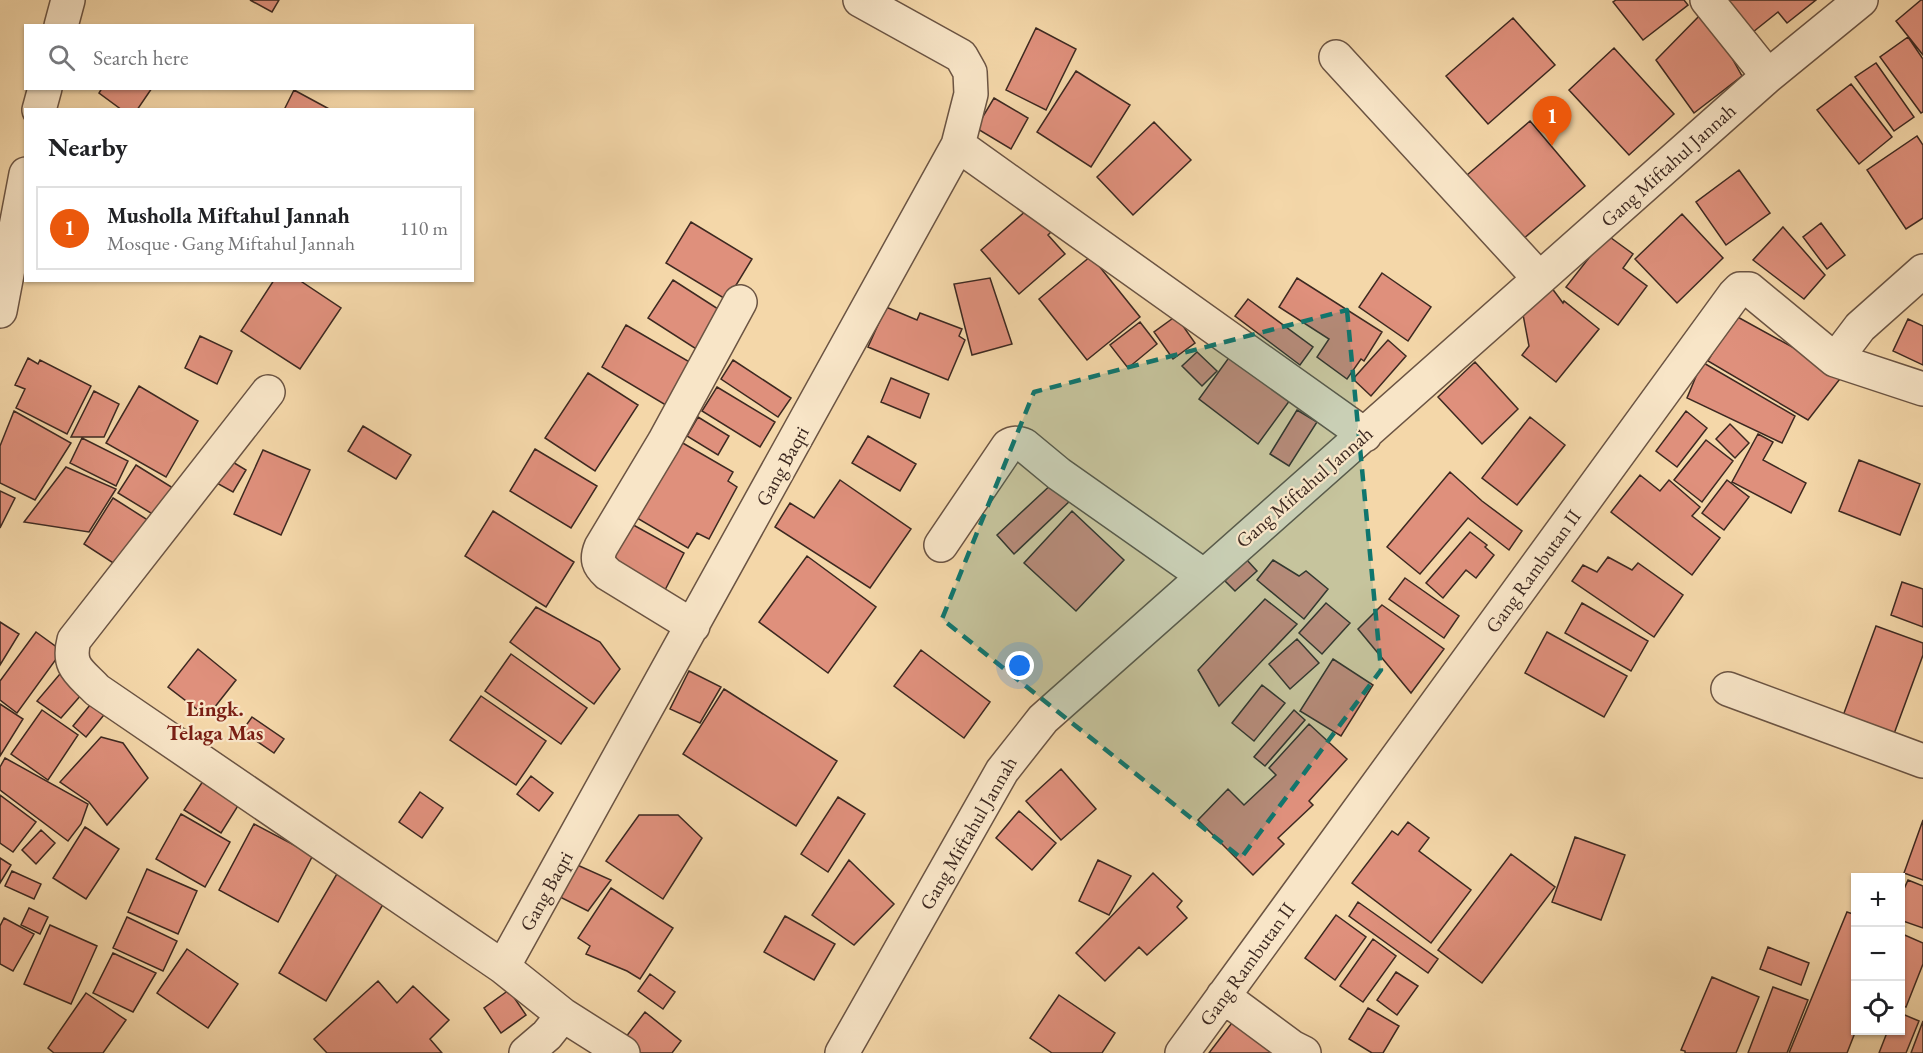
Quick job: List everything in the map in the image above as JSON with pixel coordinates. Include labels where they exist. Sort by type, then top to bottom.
[{"type":"street","points":[[62,24],[68,0]]},
{"type":"street","name":"Gang Baqri","points":[[503,967],[958,145],[971,94],[970,72],[961,56],[860,0]]},
{"type":"street","points":[[1707,0],[1768,76]]},
{"type":"street","name":"Gang Miftahul Jannah","points":[[842,1053],[1002,771],[1043,719],[1768,76],[1861,0]]},
{"type":"street","points":[[1336,57],[1539,278]]},
{"type":"street","points":[[40,108],[44,90]]},
{"type":"street","points":[[958,145],[1365,435]]},
{"type":"street","points":[[0,311],[24,185]]},
{"type":"street","points":[[1923,271],[1860,327],[1835,360],[1923,389]]},
{"type":"street","name":"Gang Rambutan II","points":[[1182,1053],[1734,295],[1740,289],[1749,289],[1835,360]]},
{"type":"street","points":[[693,626],[608,574],[600,567],[597,557],[664,442],[740,302]]},
{"type":"street","points":[[268,392],[74,640],[71,652],[73,666],[98,690],[503,967],[562,1014],[623,1053]]},
{"type":"street","points":[[941,545],[1008,446],[1018,443],[1031,450],[1059,474],[1204,576]]},
{"type":"street","points":[[1728,689],[1923,761]]},
{"type":"street","points":[[1223,996],[1292,1047],[1304,1053]]},
{"type":"street","points":[[526,1053],[547,1035],[562,1014]]},
{"type":"highlighted area","points":[[1347,310],[1381,670],[1241,858],[942,619],[1034,392]]},
{"type":"building","points":[[250,0],[279,0],[272,12]]},
{"type":"building","points":[[1616,0],[1684,0],[1688,5],[1643,40],[1613,2]]},
{"type":"building","points":[[1720,0],[1816,0],[1787,23],[1778,12],[1748,36]]},
{"type":"building","points":[[1923,0],[1923,55],[1896,21]]},
{"type":"building","points":[[1705,10],[1742,76],[1694,113],[1656,60]]},
{"type":"building","points":[[1513,18],[1555,65],[1488,124],[1446,76]]},
{"type":"building","points":[[1036,28],[1076,49],[1046,110],[1006,90]]},
{"type":"building","points":[[1908,37],[1923,59],[1923,112],[1921,113],[1880,57]]},
{"type":"building","points":[[1614,48],[1674,114],[1629,155],[1569,90]]},
{"type":"building","points":[[1876,63],[1914,117],[1894,131],[1855,77]]},
{"type":"building","points":[[1076,71],[1130,105],[1091,167],[1037,132]]},
{"type":"building","points":[[1851,84],[1892,137],[1859,164],[1817,110]]},
{"type":"building","points":[[101,90],[151,90],[138,108],[119,108],[99,93]]},
{"type":"building","points":[[294,90],[327,108],[285,108]]},
{"type":"building","points":[[994,98],[1028,118],[1011,149],[976,128]]},
{"type":"building","points":[[1530,121],[1585,186],[1522,240],[1467,175]]},
{"type":"building","points":[[1154,122],[1191,160],[1133,215],[1097,177]]},
{"type":"building","points":[[1917,136],[1923,145],[1923,218],[1906,229],[1867,170]]},
{"type":"building","points":[[1739,170],[1770,213],[1726,245],[1696,202]]},
{"type":"building","points":[[1027,210],[1056,227],[1048,235],[1065,254],[1019,294],[981,250]]},
{"type":"building","points":[[1682,214],[1723,258],[1677,303],[1635,259]]},
{"type":"building","points":[[691,222],[752,259],[727,300],[666,263]]},
{"type":"building","points":[[1821,223],[1845,255],[1827,269],[1803,237]]},
{"type":"building","points":[[1783,227],[1825,275],[1804,299],[1753,260]]},
{"type":"building","points":[[1607,235],[1633,254],[1623,268],[1647,286],[1618,325],[1566,287]]},
{"type":"building","points":[[1091,256],[1140,317],[1087,360],[1039,299]]},
{"type":"building","points":[[1382,273],[1431,307],[1408,341],[1359,307]]},
{"type":"building","points":[[990,278],[1012,344],[972,355],[954,284]]},
{"type":"building","points":[[1297,278],[1382,332],[1364,361],[1361,359],[1347,379],[1317,357],[1329,339],[1279,307]]},
{"type":"building","points":[[673,280],[729,316],[704,354],[648,318]]},
{"type":"building","points":[[273,282],[302,282],[341,308],[300,369],[241,331]]},
{"type":"building","points":[[1548,283],[1563,303],[1564,301],[1599,329],[1556,382],[1522,355],[1529,346],[1521,304]]},
{"type":"building","points":[[1248,299],[1313,347],[1300,365],[1235,316]]},
{"type":"building","points":[[886,307],[917,320],[920,313],[962,329],[959,336],[965,340],[948,380],[868,347]]},
{"type":"building","points":[[1734,315],[1843,375],[1808,420],[1708,361]]},
{"type":"building","points":[[1176,316],[1195,343],[1173,359],[1154,332]]},
{"type":"building","points":[[1908,319],[1923,326],[1923,365],[1893,351]]},
{"type":"building","points":[[1140,322],[1157,344],[1128,368],[1110,345]]},
{"type":"building","points":[[626,325],[693,364],[669,407],[602,367]]},
{"type":"building","points":[[200,336],[232,351],[217,384],[185,368]]},
{"type":"building","points":[[1388,340],[1406,356],[1371,396],[1353,379]]},
{"type":"building","points":[[1197,352],[1217,371],[1202,386],[1182,366]]},
{"type":"building","points":[[1233,352],[1293,396],[1258,444],[1199,399]]},
{"type":"building","points":[[28,358],[38,364],[40,360],[91,386],[67,434],[16,408],[25,389],[15,385]]},
{"type":"building","points":[[733,360],[791,398],[778,417],[721,379]]},
{"type":"building","points":[[1475,362],[1518,409],[1482,444],[1438,397]]},
{"type":"building","points":[[1702,362],[1795,416],[1782,443],[1687,398]]},
{"type":"building","points":[[588,373],[638,405],[595,471],[545,438]]},
{"type":"building","points":[[891,378],[929,394],[920,418],[881,402]]},
{"type":"building","points":[[139,386],[198,421],[166,477],[106,443]]},
{"type":"building","points":[[717,387],[775,422],[760,447],[702,411]]},
{"type":"building","points":[[94,391],[119,404],[104,437],[71,437]]},
{"type":"building","points":[[1297,410],[1317,422],[1289,466],[1270,454]]},
{"type":"building","points":[[14,411],[71,443],[35,500],[0,483],[0,446]]},
{"type":"building","points":[[1686,411],[1707,428],[1677,467],[1656,451]]},
{"type":"building","points":[[698,417],[729,436],[718,455],[687,436]]},
{"type":"building","points":[[1530,417],[1565,445],[1517,505],[1482,478]]},
{"type":"building","points":[[1730,424],[1749,443],[1735,458],[1716,439]]},
{"type":"building","points":[[363,426],[411,455],[396,479],[348,451]]},
{"type":"building","points":[[1758,434],[1773,442],[1763,460],[1806,483],[1791,513],[1732,482]]},
{"type":"building","points":[[868,436],[916,464],[900,491],[852,463]]},
{"type":"building","points":[[82,438],[128,461],[116,486],[70,463]]},
{"type":"building","points":[[1706,440],[1733,461],[1702,502],[1674,480]]},
{"type":"building","points":[[681,442],[733,472],[728,481],[737,487],[709,539],[697,533],[688,548],[637,518]]},
{"type":"building","points":[[535,449],[597,486],[571,528],[510,491]]},
{"type":"building","points":[[263,450],[310,470],[281,535],[234,514]]},
{"type":"building","points":[[226,458],[246,470],[233,492],[213,481]]},
{"type":"building","points":[[1859,460],[1920,484],[1900,535],[1839,511]]},
{"type":"building","points":[[136,465],[181,493],[164,521],[118,493]]},
{"type":"building","points":[[66,467],[116,489],[89,532],[24,522]]},
{"type":"building","points":[[1450,472],[1482,501],[1522,531],[1509,550],[1468,518],[1420,574],[1387,547]]},
{"type":"building","points":[[1640,475],[1660,491],[1669,480],[1700,507],[1692,516],[1720,538],[1692,575],[1611,512]]},
{"type":"building","points":[[840,480],[911,529],[870,588],[775,527],[790,503],[814,518]]},
{"type":"building","points":[[1727,480],[1749,497],[1724,530],[1702,513]]},
{"type":"building","points":[[1055,481],[1072,499],[1014,554],[997,535]]},
{"type":"building","points":[[0,491],[15,498],[0,528]]},
{"type":"building","points":[[113,498],[154,524],[124,570],[84,544]]},
{"type":"building","points":[[493,511],[574,562],[546,607],[465,556]]},
{"type":"building","points":[[1072,511],[1124,560],[1076,611],[1024,563]]},
{"type":"building","points":[[628,522],[684,553],[665,590],[607,558]]},
{"type":"building","points":[[1470,532],[1487,545],[1485,547],[1494,555],[1476,578],[1466,570],[1443,598],[1426,583]]},
{"type":"building","points":[[807,556],[876,607],[828,673],[759,622]]},
{"type":"building","points":[[1608,557],[1632,570],[1638,563],[1683,595],[1654,637],[1572,581],[1583,565],[1597,572]]},
{"type":"building","points":[[1246,559],[1257,571],[1235,591],[1225,581]]},
{"type":"building","points":[[1273,560],[1299,576],[1306,571],[1328,589],[1304,619],[1257,580]]},
{"type":"building","points":[[1405,578],[1459,616],[1444,638],[1389,599]]},
{"type":"building","points":[[1902,582],[1923,589],[1923,627],[1891,615]]},
{"type":"building","points":[[1265,599],[1297,624],[1219,706],[1198,670]]},
{"type":"building","points":[[1326,603],[1350,623],[1322,654],[1299,633]]},
{"type":"building","points":[[1582,603],[1648,641],[1631,671],[1565,633]]},
{"type":"building","points":[[1382,605],[1444,649],[1411,693],[1358,629]]},
{"type":"building","points":[[536,607],[600,642],[620,669],[594,704],[510,642]]},
{"type":"building","points":[[0,622],[19,634],[0,665]]},
{"type":"building","points":[[1876,626],[1923,643],[1923,655],[1891,742],[1840,724]]},
{"type":"building","points":[[36,632],[62,651],[17,713],[0,700],[0,681]]},
{"type":"building","points":[[1547,632],[1627,676],[1604,717],[1525,673]]},
{"type":"building","points":[[1297,639],[1319,663],[1290,689],[1269,664]]},
{"type":"building","points":[[198,649],[236,680],[207,717],[168,687]]},
{"type":"building","points":[[921,650],[990,702],[964,738],[894,686]]},
{"type":"building","points":[[511,654],[587,708],[561,744],[485,691]]},
{"type":"building","points":[[1333,659],[1373,685],[1341,736],[1300,711]]},
{"type":"building","points":[[65,668],[88,687],[61,718],[37,701]]},
{"type":"building","points":[[689,671],[721,687],[700,723],[670,709]]},
{"type":"building","points":[[1262,685],[1285,703],[1254,741],[1232,723]]},
{"type":"building","points":[[724,689],[837,761],[796,826],[683,754]]},
{"type":"building","points":[[99,694],[112,705],[86,737],[73,726]]},
{"type":"building","points":[[481,696],[546,741],[516,785],[450,740]]},
{"type":"building","points":[[0,704],[23,719],[0,756]]},
{"type":"building","points":[[42,710],[78,735],[48,780],[11,754]]},
{"type":"building","points":[[1294,710],[1305,720],[1265,766],[1254,757]]},
{"type":"building","points":[[252,717],[284,739],[274,753],[242,731]]},
{"type":"building","points":[[1309,724],[1347,759],[1309,801],[1313,805],[1278,838],[1284,844],[1253,875],[1198,820],[1228,789],[1244,805],[1276,775],[1269,768]]},
{"type":"building","points":[[101,737],[123,743],[148,778],[107,825],[89,802],[60,782]]},
{"type":"building","points":[[5,758],[88,804],[81,824],[68,841],[0,790],[0,767]]},
{"type":"building","points":[[1061,769],[1096,809],[1061,840],[1026,801]]},
{"type":"building","points":[[531,776],[553,793],[539,811],[517,794]]},
{"type":"building","points":[[205,778],[241,801],[221,833],[184,810]]},
{"type":"building","points":[[420,792],[443,808],[422,838],[399,822]]},
{"type":"building","points":[[0,795],[36,822],[13,852],[0,843]]},
{"type":"building","points":[[838,797],[865,814],[828,872],[801,854]]},
{"type":"building","points":[[1019,811],[1056,843],[1032,870],[996,838]]},
{"type":"building","points":[[181,814],[230,842],[205,887],[156,859]]},
{"type":"building","points":[[639,815],[678,815],[702,838],[663,899],[606,861]]},
{"type":"building","points":[[1923,820],[1923,880],[1904,873]]},
{"type":"building","points":[[1408,822],[1429,838],[1419,851],[1471,890],[1431,943],[1352,883],[1392,831],[1398,835]]},
{"type":"building","points":[[254,824],[313,855],[278,922],[219,890]]},
{"type":"building","points":[[85,827],[119,849],[86,899],[53,878]]},
{"type":"building","points":[[41,830],[55,843],[36,864],[22,850]]},
{"type":"building","points":[[1575,837],[1625,855],[1601,920],[1552,902]]},
{"type":"building","points":[[1511,854],[1555,887],[1482,983],[1438,950]]},
{"type":"building","points":[[0,858],[11,865],[0,883]]},
{"type":"building","points":[[849,860],[894,904],[854,945],[812,915]]},
{"type":"building","points":[[1098,860],[1131,876],[1109,915],[1079,901]]},
{"type":"building","points":[[575,864],[611,880],[588,911],[556,895]]},
{"type":"building","points":[[147,869],[197,891],[178,934],[128,912]]},
{"type":"building","points":[[12,871],[41,884],[34,899],[5,886]]},
{"type":"building","points":[[338,872],[385,901],[326,1001],[279,973]]},
{"type":"building","points":[[1153,873],[1182,901],[1177,907],[1187,918],[1147,955],[1139,947],[1105,981],[1076,953]]},
{"type":"building","points":[[1908,880],[1923,886],[1923,928],[1905,922],[1905,887]]},
{"type":"building","points":[[611,888],[673,928],[640,979],[586,954],[590,946],[578,938]]},
{"type":"building","points":[[1358,902],[1438,959],[1428,973],[1349,916]]},
{"type":"building","points":[[29,908],[48,917],[40,934],[21,925]]},
{"type":"building","points":[[1847,912],[1851,913],[1851,1035],[1854,1035],[1847,1053],[1789,1053]]},
{"type":"building","points":[[1336,915],[1366,937],[1335,980],[1305,958]]},
{"type":"building","points":[[785,916],[835,944],[814,980],[764,952]]},
{"type":"building","points":[[127,917],[177,941],[163,971],[113,948]]},
{"type":"building","points":[[4,918],[34,934],[13,971],[0,964],[0,926]]},
{"type":"building","points":[[50,925],[97,946],[71,1004],[24,984]]},
{"type":"building","points":[[1905,935],[1923,943],[1923,964],[1906,1007]]},
{"type":"building","points":[[1373,939],[1396,956],[1363,1002],[1340,986]]},
{"type":"building","points":[[1768,947],[1809,963],[1801,985],[1760,969]]},
{"type":"building","points":[[187,949],[238,984],[208,1028],[157,993]]},
{"type":"building","points":[[113,953],[156,973],[133,1012],[93,993]]},
{"type":"building","points":[[1396,972],[1418,986],[1397,1015],[1377,1000]]},
{"type":"building","points":[[650,974],[675,992],[663,1009],[638,991]]},
{"type":"building","points":[[1712,977],[1759,997],[1736,1053],[1685,1053],[1681,1050]]},
{"type":"building","points":[[378,981],[397,1003],[413,986],[449,1020],[430,1039],[442,1053],[327,1053],[314,1039]]},
{"type":"building","points":[[1773,987],[1808,1000],[1787,1053],[1748,1053]]},
{"type":"building","points":[[509,990],[526,1015],[501,1033],[484,1008]]},
{"type":"building","points":[[86,993],[126,1020],[103,1053],[54,1053],[48,1048]]},
{"type":"building","points":[[1059,995],[1115,1033],[1102,1053],[1052,1053],[1030,1038]]},
{"type":"building","points":[[1368,1008],[1399,1026],[1383,1053],[1372,1053],[1349,1039]]},
{"type":"building","points":[[1241,1011],[1294,1053],[1209,1053]]},
{"type":"building","points":[[645,1012],[681,1041],[672,1053],[636,1053],[622,1042]]},
{"type":"building","points":[[1905,1015],[1919,1021],[1906,1053],[1879,1053],[1886,1035],[1905,1035]]},
{"type":"building","points":[[1923,1021],[1923,1053],[1911,1053]]},
{"type":"place","name":"Musholla Miftahul Jannah","points":[[1552,146]]},
{"type":"district","name":"Lingk. Telaga Mas","points":[[215,720]]}]
